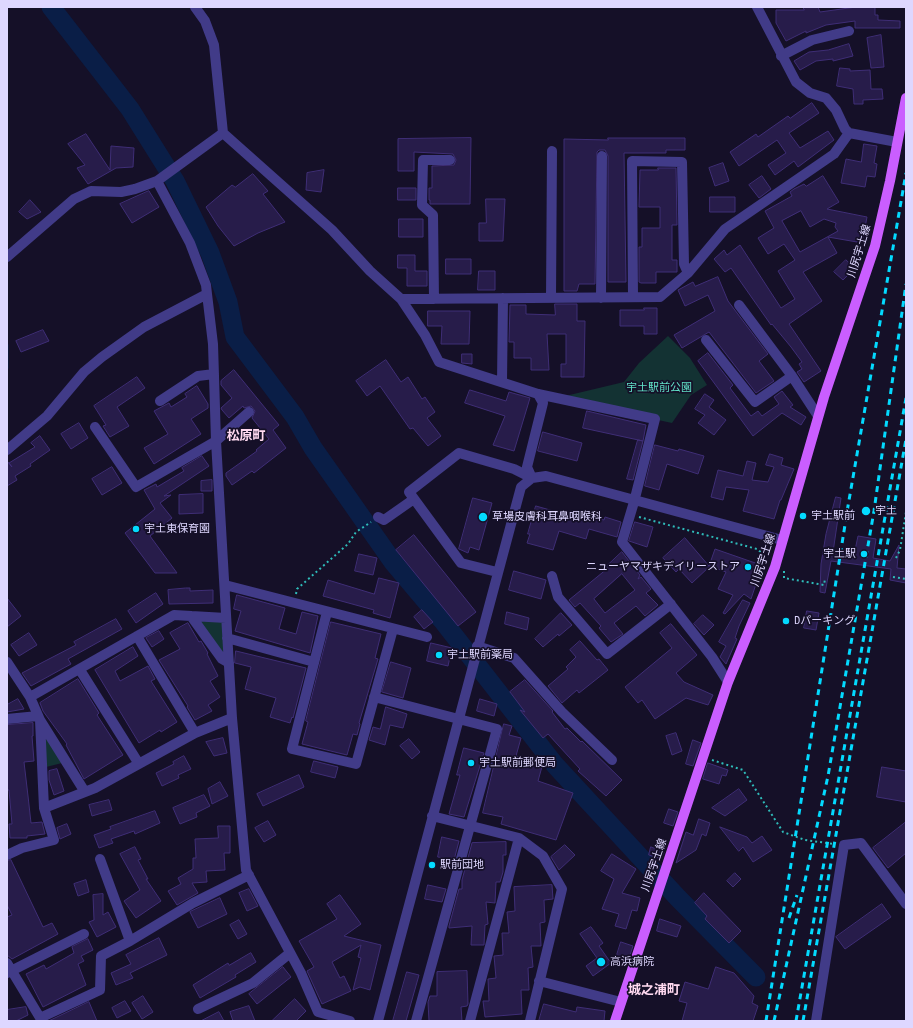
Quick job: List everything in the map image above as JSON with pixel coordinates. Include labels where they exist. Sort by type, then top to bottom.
[{"type":"main road","name":"川尻宇土線","points":[[615,1021],[728,682],[775,567],[818,416],[875,246],[890,181],[901,142],[906,98]]},
{"type":"street","points":[[195,7],[204,21],[214,45],[223,133],[332,230],[370,271],[401,299],[425,335],[439,362],[538,394],[655,419],[634,502],[622,542],[712,657],[728,682]]},
{"type":"street","points":[[757,7],[781,56],[796,82],[810,93],[826,98],[836,110],[845,129],[850,133],[901,142]]},
{"type":"street","points":[[781,56],[812,40],[850,30]]},
{"type":"street","points":[[7,257],[74,199],[86,193],[96,191],[121,192],[136,189],[160,179],[223,133]]},
{"type":"street","points":[[401,299],[660,297],[688,273],[725,228],[834,154],[850,133]]},
{"type":"street","points":[[551,298],[552,151]]},
{"type":"street","points":[[601,298],[602,156]]},
{"type":"street","points":[[434,299],[433,215],[422,205],[423,160],[450,160]]},
{"type":"street","points":[[633,297],[632,161],[682,162],[684,264],[688,273]]},
{"type":"street","points":[[160,179],[190,243],[206,285],[213,344],[216,442],[232,718],[246,870],[290,953],[318,1012],[350,1021]]},
{"type":"street","points":[[7,450],[47,416],[84,372],[102,357],[144,327],[207,294]]},
{"type":"street","points":[[502,382],[503,298]]},
{"type":"street","points":[[739,304],[792,376],[818,416]]},
{"type":"street","points":[[706,340],[755,402],[792,376]]},
{"type":"street","points":[[160,401],[198,376],[214,374]]},
{"type":"street","points":[[532,478],[526,467],[544,403],[538,394]]},
{"type":"street","points":[[95,427],[136,488],[216,442],[249,412]]},
{"type":"street","points":[[497,572],[461,563],[408,492],[459,454],[514,469],[532,478]]},
{"type":"street","points":[[378,1021],[459,719],[477,646],[521,487],[532,478],[546,476],[634,502],[782,540]]},
{"type":"street","points":[[378,518],[384,520],[414,499]]},
{"type":"street","points":[[552,576],[558,597],[607,654],[671,604]]},
{"type":"street","points":[[225,585],[427,637]]},
{"type":"street","points":[[327,612],[292,749],[356,764],[393,629]]},
{"type":"street","points":[[30,697],[80,670],[174,615],[226,618]]},
{"type":"street","points":[[191,616],[222,659],[229,663]]},
{"type":"street","points":[[137,636],[195,733]]},
{"type":"street","points":[[227,638],[314,662]]},
{"type":"street","points":[[477,646],[514,658],[562,712],[612,760]]},
{"type":"street","points":[[7,662],[30,697],[39,718],[85,792]]},
{"type":"street","points":[[80,670],[139,764]]},
{"type":"street","points":[[374,698],[497,729],[416,1021]]},
{"type":"street","points":[[7,719],[39,718]]},
{"type":"street","points":[[7,855],[22,848],[54,840],[44,808],[39,718]]},
{"type":"street","points":[[44,808],[85,792],[195,733],[232,718]]},
{"type":"street","points":[[432,816],[519,838],[543,856],[562,889],[530,1021]]},
{"type":"street","points":[[470,1021],[519,838]]},
{"type":"street","points":[[816,1021],[844,844],[860,843],[906,904]]},
{"type":"street","points":[[100,859],[130,941]]},
{"type":"street","points":[[84,934],[9,969],[41,1019],[100,990],[101,956],[130,941],[193,903],[249,875]]},
{"type":"street","points":[[198,1009],[253,983],[290,953]]},
{"type":"street","points":[[539,981],[621,1002]]},
{"type":"path","points":[[896,558],[900,550],[906,512]]},
{"type":"path","points":[[630,515],[757,549],[764,555],[765,564]]},
{"type":"path","points":[[294,603],[297,589],[348,544],[356,532],[378,518]]},
{"type":"path","points":[[784,570],[784,578],[824,585],[824,579]]},
{"type":"path","points":[[893,576],[906,579]]},
{"type":"path","points":[[703,757],[743,770],[783,832],[805,840],[844,844]]},
{"type":"green space","name":"宇土駅前公園","points":[[668,336],[690,358],[707,385],[691,395],[672,423],[557,398],[624,382],[639,363]]},
{"type":"green space","points":[[191,616],[226,618],[229,663]]},
{"type":"green space","points":[[40,720],[66,762],[42,768]]},
{"type":"building","points":[[803,7],[818,7],[820,12],[856,7],[875,7],[875,15],[878,15],[878,20],[900,21],[900,28],[855,28],[855,21],[826,25],[806,33],[806,31],[786,41],[776,23],[776,10],[804,10]]},
{"type":"building","points":[[881,35],[884,67],[871,68],[867,38]]},
{"type":"building","points":[[849,44],[853,56],[833,61],[833,59],[816,61],[800,70],[794,61],[809,52],[828,50]]},
{"type":"building","points":[[840,68],[850,69],[850,71],[870,70],[871,89],[882,89],[883,99],[863,100],[863,104],[854,104],[853,89],[837,86]]},
{"type":"building","points":[[812,103],[819,113],[789,133],[800,148],[828,131],[834,140],[798,167],[794,161],[775,175],[768,165],[786,153],[777,140],[739,166],[730,152],[756,134],[758,137],[788,116],[790,118]]},
{"type":"building","points":[[86,134],[110,170],[111,146],[134,148],[133,167],[116,168],[88,184],[77,168],[85,165],[68,144]]},
{"type":"building","points":[[471,138],[470,204],[430,204],[429,188],[432,188],[432,166],[454,165],[456,160],[453,154],[414,152],[414,171],[398,171],[398,139]]},
{"type":"building","points":[[608,138],[685,138],[685,150],[666,150],[666,153],[624,153],[626,282],[608,282],[608,156],[605,150],[599,150],[597,152],[595,284],[579,284],[577,291],[564,291],[564,139],[608,140]]},
{"type":"building","points":[[864,144],[877,146],[874,163],[877,164],[875,177],[867,176],[865,187],[841,183],[846,159],[861,162]]},
{"type":"building","points":[[723,163],[729,181],[715,186],[709,168]]},
{"type":"building","points":[[658,168],[676,168],[677,225],[672,225],[672,260],[677,260],[677,272],[656,272],[656,283],[641,283],[639,282],[639,247],[642,247],[642,228],[660,228],[660,207],[639,207],[640,170],[658,170]]},
{"type":"building","points":[[324,170],[321,192],[306,190],[307,173]]},
{"type":"building","points":[[253,174],[268,191],[263,194],[285,222],[258,233],[234,246],[218,226],[206,207],[232,185],[235,187]]},
{"type":"building","points":[[762,176],[771,189],[759,198],[749,185]]},
{"type":"building","points":[[823,176],[839,202],[827,209],[867,217],[863,238],[858,238],[857,242],[828,237],[837,253],[803,272],[822,301],[789,324],[821,371],[804,382],[797,372],[802,369],[799,364],[802,362],[772,324],[771,325],[731,268],[725,272],[714,259],[724,250],[727,255],[740,245],[781,308],[795,299],[778,271],[795,260],[784,244],[768,254],[758,238],[774,228],[765,211],[792,196],[790,192],[794,189],[804,184],[806,186]],"holes":[[[801,211],[810,227],[824,219],[836,223],[835,227],[838,231],[800,252],[782,221]]]},
{"type":"building","points":[[398,188],[416,188],[416,200],[398,200]]},
{"type":"building","points":[[149,191],[159,207],[132,223],[120,204]]},
{"type":"building","points":[[710,197],[735,197],[735,212],[710,212]]},
{"type":"building","points":[[486,199],[505,199],[503,241],[479,241],[479,223],[486,223]]},
{"type":"building","points":[[30,200],[41,212],[27,219],[19,212]]},
{"type":"building","points":[[399,219],[423,219],[423,237],[399,237]]},
{"type":"building","points":[[398,255],[415,255],[415,271],[427,271],[427,286],[407,286],[407,268],[398,268]]},
{"type":"building","points":[[446,259],[471,259],[471,274],[446,274]]},
{"type":"building","points":[[846,260],[855,268],[843,280],[834,272]]},
{"type":"building","points":[[479,271],[495,271],[495,290],[478,290]]},
{"type":"building","points":[[718,277],[728,301],[768,354],[759,361],[774,381],[756,393],[709,332],[682,348],[674,335],[715,311],[708,295],[685,306],[678,290],[693,282],[695,286]]},
{"type":"building","points":[[555,304],[577,304],[577,321],[585,321],[584,377],[561,377],[561,364],[566,364],[566,334],[547,334],[549,370],[531,370],[531,358],[514,358],[514,342],[509,342],[510,305],[526,305],[526,314],[555,315]]},
{"type":"building","points":[[644,308],[657,308],[657,334],[644,334],[644,326],[620,326],[620,310],[644,310]]},
{"type":"building","points":[[428,311],[470,311],[469,344],[441,344],[442,326],[428,326]]},
{"type":"building","points":[[43,330],[49,341],[21,352],[16,341]]},
{"type":"building","points":[[708,353],[733,385],[730,388],[751,416],[758,411],[762,416],[779,404],[774,397],[782,391],[793,405],[790,407],[806,417],[801,425],[782,413],[753,436],[698,361]]},
{"type":"building","points":[[462,354],[472,354],[472,364],[462,363]]},
{"type":"building","points":[[386,360],[401,382],[408,377],[422,399],[425,397],[435,412],[427,418],[441,436],[428,446],[413,428],[410,429],[380,386],[367,396],[356,381]]},
{"type":"building","points":[[234,370],[279,425],[273,430],[286,448],[254,473],[252,471],[232,485],[226,476],[226,473],[257,451],[256,450],[269,439],[252,418],[255,411],[251,406],[244,408],[243,406],[229,418],[222,410],[221,408],[232,398],[221,385],[221,381]]},
{"type":"building","points":[[137,377],[145,388],[117,407],[129,426],[110,437],[103,426],[106,425],[94,406]]},
{"type":"building","points":[[197,386],[208,404],[208,408],[191,419],[201,434],[154,464],[144,448],[168,434],[154,411],[169,403],[171,407],[187,397],[185,394]]},
{"type":"building","points":[[470,390],[506,401],[509,392],[530,398],[514,451],[493,445],[505,416],[465,403]]},
{"type":"building","points":[[705,394],[714,400],[709,407],[726,420],[714,435],[698,423],[705,415],[695,409]]},
{"type":"building","points":[[587,411],[646,425],[643,441],[583,428]]},
{"type":"building","points":[[79,423],[88,438],[71,449],[61,434]]},
{"type":"building","points":[[543,432],[582,443],[577,461],[538,451]]},
{"type":"building","points":[[40,436],[50,450],[30,464],[31,466],[15,476],[17,480],[7,486],[7,461],[12,467],[9,463],[35,447],[31,443]]},
{"type":"building","points":[[638,440],[643,441],[633,480],[627,479]]},
{"type":"building","points":[[655,445],[678,451],[679,449],[704,456],[698,474],[667,464],[659,490],[645,486]]},
{"type":"building","points":[[770,454],[783,458],[781,465],[794,469],[780,500],[774,519],[743,511],[749,490],[726,487],[723,500],[711,497],[718,470],[743,476],[747,461],[756,463],[752,480],[768,482],[774,467],[766,465]]},
{"type":"building","points":[[202,456],[209,466],[164,496],[171,495],[160,503],[172,518],[150,536],[177,573],[155,573],[125,533],[155,509],[144,490],[156,484],[157,487],[184,471],[182,468]]},
{"type":"building","points":[[112,467],[122,483],[102,495],[92,479]]},
{"type":"building","points":[[212,480],[212,491],[201,491],[201,481]]},
{"type":"building","points":[[203,494],[203,513],[179,514],[179,495]]},
{"type":"building","points":[[836,497],[841,498],[833,552],[854,555],[858,536],[876,539],[873,558],[890,561],[899,545],[897,568],[906,569],[906,583],[890,580],[891,569],[831,561],[825,593],[820,592],[821,564],[826,534]]},
{"type":"building","points":[[473,498],[492,503],[479,550],[470,547],[468,553],[459,549]]},
{"type":"building","points":[[536,506],[571,516],[572,511],[604,520],[605,517],[621,522],[617,537],[589,529],[586,539],[559,531],[553,550],[527,543]]},
{"type":"building","points":[[635,522],[653,527],[647,547],[629,541]]},
{"type":"building","points":[[414,535],[476,612],[458,626],[396,550]]},
{"type":"building","points":[[685,538],[709,566],[715,549],[761,565],[754,583],[756,584],[751,599],[744,594],[725,614],[723,613],[733,595],[718,589],[726,572],[710,566],[692,583],[679,569],[676,572],[663,558]]},
{"type":"building","points":[[622,552],[640,575],[638,579],[641,577],[651,589],[646,593],[658,605],[645,616],[636,606],[614,623],[623,634],[611,642],[599,628],[601,626],[580,603],[575,607],[569,600],[608,568],[606,567]],"holes":[[[622,574],[635,590],[605,613],[594,599]]]},
{"type":"building","points":[[359,554],[377,558],[373,575],[355,571]]},
{"type":"building","points":[[514,571],[546,580],[541,599],[509,590]]},
{"type":"building","points":[[379,578],[399,583],[390,618],[373,613],[374,610],[323,596],[328,580],[374,594]]},
{"type":"building","points":[[190,588],[190,591],[213,590],[213,603],[169,604],[168,590]]},
{"type":"building","points":[[156,593],[163,604],[136,623],[128,611]]},
{"type":"building","points":[[237,595],[285,608],[279,629],[296,634],[302,612],[318,616],[310,653],[235,631],[241,611],[234,609]]},
{"type":"building","points":[[7,598],[21,616],[7,627]]},
{"type":"building","points":[[743,600],[750,603],[739,626],[735,638],[737,639],[726,664],[720,657],[726,646],[719,642]]},
{"type":"building","points":[[422,610],[433,622],[424,629],[414,617]]},
{"type":"building","points":[[807,611],[819,613],[816,630],[804,628]]},
{"type":"building","points":[[507,612],[529,618],[527,630],[505,624]]},
{"type":"building","points":[[561,613],[572,625],[559,636],[558,634],[543,647],[535,639]]},
{"type":"building","points":[[703,615],[714,625],[704,635],[694,624]]},
{"type":"building","points":[[116,619],[122,629],[68,659],[71,664],[31,686],[22,673],[76,645],[74,642]]},
{"type":"building","points":[[331,622],[381,634],[375,658],[378,659],[359,723],[357,735],[353,734],[347,755],[302,744],[308,722],[306,721]]},
{"type":"building","points":[[188,623],[199,642],[201,641],[208,653],[207,654],[218,676],[210,681],[220,697],[208,705],[212,711],[195,720],[187,707],[188,706],[159,660],[180,649],[170,633]]},
{"type":"building","points":[[671,624],[697,655],[676,673],[684,682],[713,695],[708,705],[686,698],[655,719],[642,700],[638,703],[625,687],[672,648],[660,633]]},
{"type":"building","points":[[159,631],[164,639],[152,647],[146,638]]},
{"type":"building","points":[[29,633],[37,645],[19,656],[11,645]]},
{"type":"building","points":[[580,641],[608,670],[579,693],[577,690],[562,703],[548,686],[568,669],[566,667],[576,657],[570,650]]},
{"type":"building","points":[[431,643],[452,648],[448,666],[427,661]]},
{"type":"building","points":[[133,647],[138,656],[115,671],[120,681],[148,666],[155,679],[151,681],[177,722],[161,732],[160,730],[139,743],[95,670]]},
{"type":"building","points":[[236,651],[306,668],[293,718],[292,717],[290,723],[270,717],[276,698],[245,689],[251,667],[235,663]]},
{"type":"building","points":[[391,662],[411,668],[403,698],[382,692]]},
{"type":"building","points":[[78,679],[99,713],[97,715],[123,755],[84,779],[66,745],[67,744],[43,711],[40,703]]},
{"type":"building","points":[[525,680],[553,711],[552,712],[565,729],[567,728],[581,742],[582,741],[622,780],[606,796],[578,771],[580,769],[548,734],[543,738],[520,710],[525,712],[510,692]]},
{"type":"building","points":[[18,699],[24,709],[7,712],[7,705]]},
{"type":"building","points":[[480,699],[497,704],[494,716],[477,711]]},
{"type":"building","points":[[386,707],[407,714],[403,728],[390,725],[385,745],[369,740],[373,727],[380,729]]},
{"type":"building","points":[[33,723],[32,736],[34,761],[24,762],[31,823],[42,822],[45,834],[27,836],[27,838],[10,838],[9,824],[12,824],[9,790],[7,790],[7,725]]},
{"type":"building","points":[[504,724],[512,726],[509,735],[521,738],[516,756],[543,763],[538,781],[573,793],[556,840],[501,824],[503,817],[483,813]]},
{"type":"building","points":[[676,733],[682,751],[672,755],[666,736]]},
{"type":"building","points":[[223,738],[227,753],[214,756],[206,742]]},
{"type":"building","points":[[409,739],[420,752],[412,759],[400,746]]},
{"type":"building","points":[[693,740],[701,743],[693,766],[686,764]]},
{"type":"building","points":[[464,748],[484,753],[464,817],[449,814],[460,775],[457,775]]},
{"type":"building","points":[[184,756],[191,769],[178,775],[179,778],[162,786],[156,773],[174,764],[173,762]]},
{"type":"building","points":[[314,761],[338,767],[335,778],[311,772]]},
{"type":"building","points":[[708,763],[728,770],[726,776],[722,775],[719,784],[703,779]]},
{"type":"building","points":[[882,767],[906,771],[906,802],[877,797]]},
{"type":"building","points":[[57,769],[64,791],[54,795],[49,780],[49,771]]},
{"type":"building","points":[[299,775],[304,787],[263,806],[257,794]]},
{"type":"building","points":[[220,782],[228,796],[212,804],[208,789]]},
{"type":"building","points":[[739,789],[747,800],[725,816],[712,808]]},
{"type":"building","points":[[204,795],[210,806],[196,813],[197,817],[180,824],[173,808]]},
{"type":"building","points":[[109,800],[112,810],[92,816],[89,805]]},
{"type":"building","points":[[669,809],[678,812],[673,826],[664,823]]},
{"type":"building","points":[[155,811],[160,823],[135,834],[134,831],[111,839],[113,843],[99,848],[94,835],[111,829],[110,827]]},
{"type":"building","points":[[699,819],[710,823],[706,836],[702,834],[696,850],[676,863],[686,832],[693,835]]},
{"type":"building","points":[[268,821],[276,835],[264,842],[255,828]]},
{"type":"building","points":[[906,822],[906,853],[888,868],[873,848]]},
{"type":"building","points":[[67,824],[71,834],[60,839],[57,828]]},
{"type":"building","points":[[218,826],[230,826],[230,853],[224,853],[225,870],[206,871],[207,882],[192,883],[198,893],[177,905],[168,891],[181,884],[178,878],[193,869],[193,858],[196,858],[195,839],[218,838]]},
{"type":"building","points":[[720,827],[747,837],[752,843],[762,836],[772,850],[753,862],[743,847],[739,851]]},
{"type":"building","points":[[442,837],[459,841],[454,860],[438,857]]},
{"type":"building","points":[[506,842],[506,855],[503,855],[503,872],[500,882],[496,882],[495,903],[486,902],[488,924],[485,925],[484,945],[471,945],[472,926],[449,928],[449,926],[459,889],[462,889],[462,880],[472,843]]},
{"type":"building","points":[[565,845],[575,855],[559,870],[551,857]]},
{"type":"building","points":[[135,847],[141,859],[138,860],[148,879],[146,879],[161,901],[136,918],[124,901],[140,890],[120,854]]},
{"type":"building","points":[[651,847],[664,852],[661,859],[649,855]]},
{"type":"building","points":[[612,854],[636,869],[622,893],[640,898],[637,911],[632,910],[626,929],[615,926],[619,914],[602,909],[614,879],[601,871]]},
{"type":"building","points":[[11,860],[43,927],[52,923],[58,934],[12,959],[7,955],[7,917],[12,915],[7,905],[7,861]]},
{"type":"building","points":[[735,873],[741,879],[733,887],[727,881]]},
{"type":"building","points":[[86,880],[89,892],[78,896],[74,884]]},
{"type":"building","points":[[428,885],[446,889],[442,902],[425,899]]},
{"type":"building","points":[[552,885],[553,899],[544,900],[545,922],[540,923],[541,946],[531,946],[533,967],[528,968],[529,990],[521,990],[522,1014],[485,1017],[483,1001],[489,1001],[488,979],[496,978],[494,956],[503,955],[502,933],[509,933],[507,912],[515,911],[514,887]]},
{"type":"building","points":[[249,889],[258,906],[247,911],[239,893]]},
{"type":"building","points":[[704,893],[741,931],[729,943],[705,919],[707,916],[695,903]]},
{"type":"building","points":[[103,894],[103,915],[108,912],[116,927],[97,937],[89,922],[94,920],[93,895]]},
{"type":"building","points":[[340,895],[361,924],[344,936],[381,945],[370,990],[360,987],[353,990],[361,958],[358,957],[361,945],[332,962],[340,978],[344,976],[351,991],[322,1004],[307,971],[314,967],[299,941],[337,919],[327,904]]},
{"type":"building","points":[[220,898],[227,914],[198,928],[190,912]]},
{"type":"building","points":[[882,904],[891,917],[845,949],[836,937]]},
{"type":"building","points":[[660,919],[681,926],[677,937],[657,931]]},
{"type":"building","points":[[239,920],[247,934],[238,939],[230,925]]},
{"type":"building","points":[[591,927],[603,943],[599,946],[611,963],[593,976],[586,966],[597,958],[580,934]]},
{"type":"building","points":[[159,938],[167,955],[130,973],[133,978],[116,985],[111,973],[131,964],[126,955]]},
{"type":"building","points":[[88,939],[93,950],[81,956],[84,961],[78,964],[86,985],[43,1007],[26,974],[44,965],[46,969],[74,953],[72,947]]},
{"type":"building","points":[[621,942],[633,946],[629,958],[617,955]]},
{"type":"building","points":[[251,953],[256,962],[235,975],[236,977],[200,998],[193,985],[228,963],[229,965]]},
{"type":"building","points":[[283,967],[291,977],[257,1004],[249,994]]},
{"type":"building","points":[[716,967],[734,973],[754,996],[752,1003],[758,1006],[753,1021],[682,1021],[687,1003],[679,1001],[685,982],[708,989]]},
{"type":"building","points":[[467,971],[468,1004],[467,1006],[461,1007],[462,1021],[429,1021],[428,1002],[430,996],[437,996],[437,972]]},
{"type":"building","points":[[407,972],[419,975],[406,1021],[393,1021]]},
{"type":"building","points":[[143,996],[153,1012],[142,1019],[132,1003]]},
{"type":"building","points":[[295,999],[306,1011],[296,1021],[272,1021]]},
{"type":"building","points":[[125,1001],[131,1011],[117,1018],[112,1008]]},
{"type":"building","points":[[89,1002],[97,1021],[49,1021]]},
{"type":"building","points":[[544,1004],[576,1012],[577,1007],[605,1011],[604,1021],[539,1021]]},
{"type":"building","points":[[249,1006],[255,1021],[233,1021],[230,1012]]},
{"type":"building","points":[[26,1007],[28,1015],[16,1021],[7,1021],[7,1010]]},
{"type":"building","points":[[219,1012],[224,1021],[201,1021]]},
{"type":"waterway","points":[[51,7],[130,109],[175,181],[210,253],[228,302],[235,337],[295,417],[313,448],[393,562],[442,620],[555,765],[678,898],[756,977]]},
{"type":"waterway","points":[[7,345],[7,368]]},
{"type":"railway","points":[[766,1021],[848,506],[906,173]]},
{"type":"railway","points":[[774,1021],[828,776],[874,511],[906,284]]},
{"type":"railway","points":[[796,1021],[906,398]]},
{"type":"railway","points":[[803,1021],[906,439]]},
{"type":"railway","points":[[789,918],[797,895]]},
{"type":"place","name":"宇土","points":[[866,511]]},
{"type":"place","name":"宇土駅前","points":[[803,516]]},
{"type":"place","name":"草場皮膚科耳鼻咽喉科","points":[[483,517]]},
{"type":"place","name":"宇土東保育園","points":[[136,529]]},
{"type":"place","name":"宇土駅","points":[[864,554]]},
{"type":"place","name":"ニューヤマザキデイリーストア","points":[[748,567]]},
{"type":"place","name":"Dパーキング","points":[[786,621]]},
{"type":"place","name":"宇土駅前薬局","points":[[439,655]]},
{"type":"place","name":"宇土駅前郵便局","points":[[471,763]]},
{"type":"place","name":"駅前団地","points":[[432,865]]},
{"type":"place","name":"高浜病院","points":[[601,962]]},
{"type":"district","name":"松原町","points":[[246,436]]},
{"type":"district","name":"城之浦町","points":[[654,990]]}]
